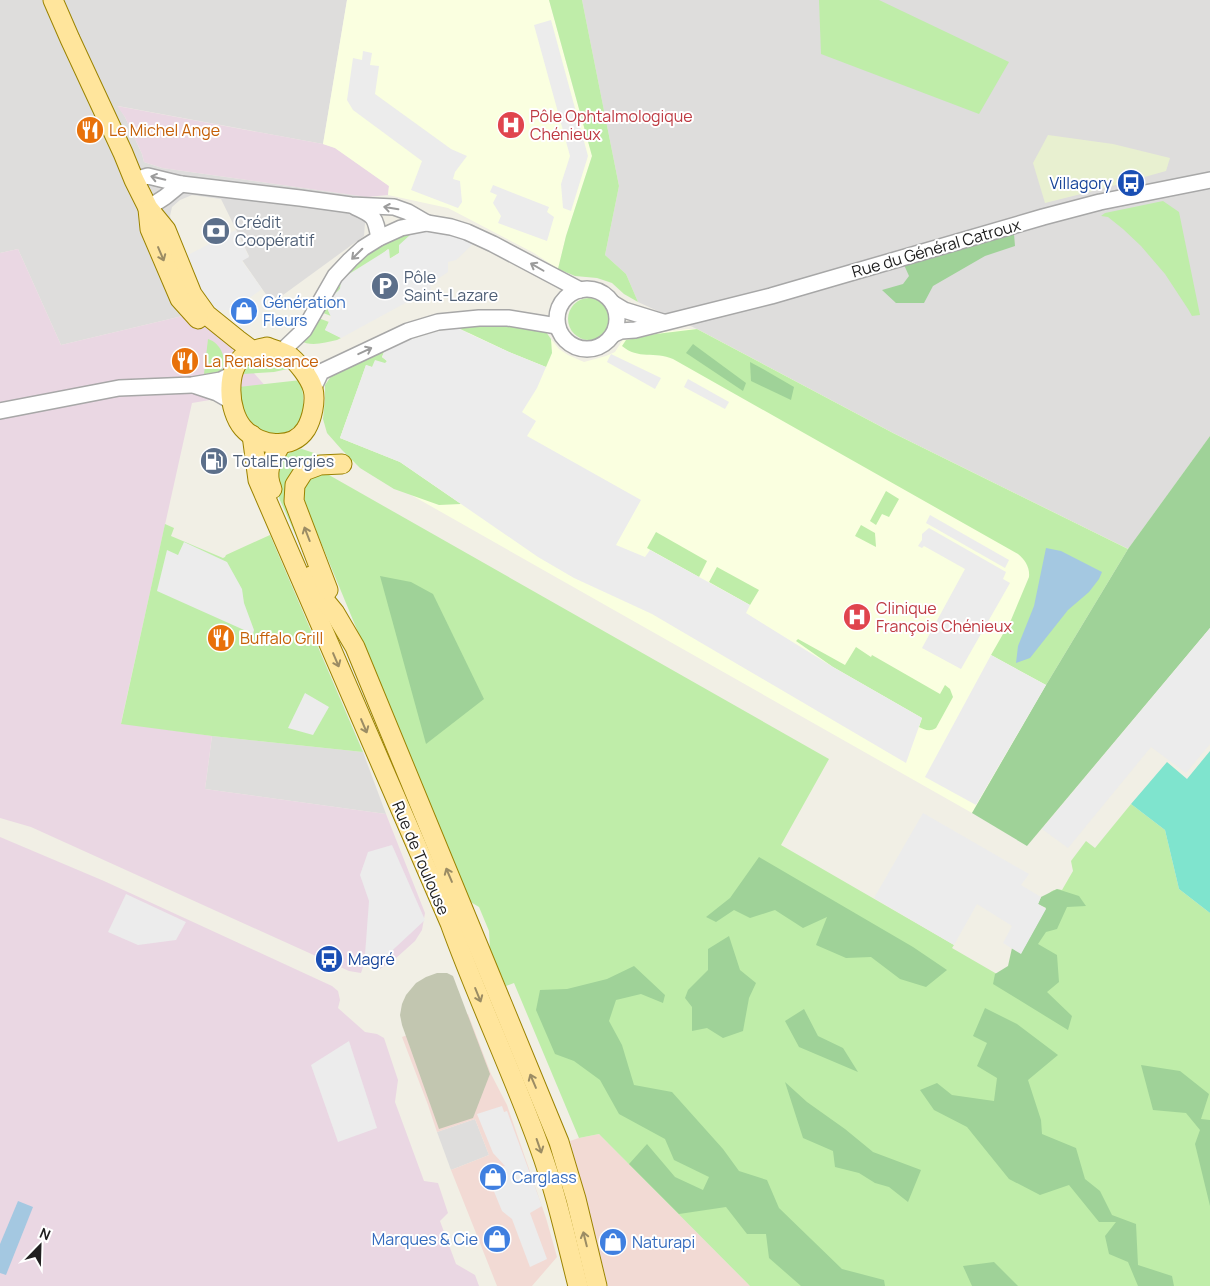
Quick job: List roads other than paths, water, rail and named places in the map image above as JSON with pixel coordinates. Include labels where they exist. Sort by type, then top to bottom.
[{"type":"main road","points":[[54,0],[134,180],[148,208],[166,230],[192,294],[207,315],[252,351]]},
{"type":"main road","points":[[148,208],[150,229],[180,299],[202,324],[234,354],[235,369]]},
{"type":"main road","points":[[266,348],[282,352],[290,357],[304,372],[313,389],[314,401],[311,421],[304,432],[295,440],[281,444],[260,440],[243,428],[235,415],[231,401],[231,384],[235,369],[244,355],[266,348]]},
{"type":"main road","name":"Rue de Toulouse","points":[[252,435],[258,480],[450,923],[520,1094],[540,1148],[578,1286]]},
{"type":"main road","name":"Rue de Toulouse","points":[[281,444],[269,468],[268,481],[318,591],[336,613],[355,647],[559,1142],[576,1199],[596,1286]]},
{"type":"main road","points":[[336,613],[294,501],[295,485],[304,471],[320,465],[342,464]]},
{"type":"street","points":[[134,180],[148,176],[181,184],[291,196],[351,205],[394,207],[408,212],[427,223]]},
{"type":"street","name":"Rue du Général Catroux","points":[[614,334],[771,296],[1100,202],[1210,180]]},
{"type":"street","points":[[148,208],[181,184]]},
{"type":"street","points":[[351,205],[367,212],[373,217],[376,222],[379,238]]},
{"type":"street","points":[[282,352],[304,330],[335,276],[363,248],[401,228],[427,223],[451,227],[474,235],[580,290]]},
{"type":"street","points":[[614,304],[618,324],[608,342],[598,348],[587,350],[574,347],[564,339],[557,326],[558,311],[566,298],[580,290],[590,289],[608,297],[614,304],[624,310],[663,322]]},
{"type":"street","points":[[313,389],[322,372],[408,331],[438,322],[479,318],[508,318],[557,326]]},
{"type":"street","points":[[0,411],[119,388],[192,385],[221,380],[235,369]]},
{"type":"street","points":[[192,385],[217,393],[231,401]]},
{"type":"place","name":"Pôle Ophtalmologique Chénieux","points":[[511,125]]},
{"type":"place","name":"Le Michel Ange","points":[[90,130]]},
{"type":"place","name":"Villagory","points":[[1131,183]]},
{"type":"place","name":"Crédit Coopératif","points":[[216,231]]},
{"type":"place","name":"Pôle Saint-Lazare","points":[[385,286]]},
{"type":"place","name":"Génération Fleurs","points":[[244,311]]},
{"type":"place","name":"La Renaissance","points":[[185,361]]},
{"type":"place","name":"TotalEnergies","points":[[214,461]]},
{"type":"place","name":"Clinique François Chénieux","points":[[857,617]]},
{"type":"place","name":"Buffalo Grill","points":[[221,638]]},
{"type":"place","name":"Magré","points":[[329,959]]},
{"type":"place","name":"Carglass","points":[[493,1177]]},
{"type":"place","name":"Marques & Cie","points":[[497,1239]]},
{"type":"place","name":"Naturapi","points":[[613,1242]]}]
